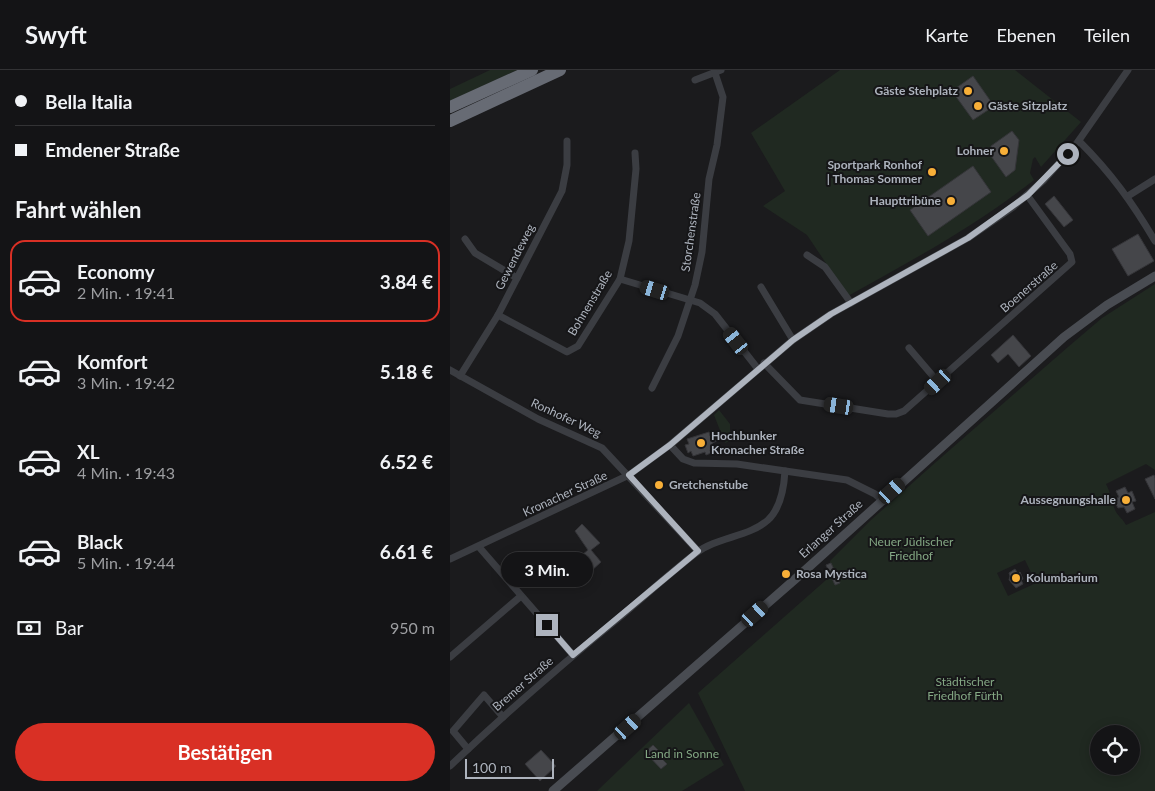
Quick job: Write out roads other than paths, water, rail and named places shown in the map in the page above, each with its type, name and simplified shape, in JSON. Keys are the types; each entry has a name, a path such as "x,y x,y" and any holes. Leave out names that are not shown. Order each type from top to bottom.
{"highway":[{"path":"450,107 532,70"},
{"path":"450,121 560,70"}],"main road":[{"name":"Erlanger Straße","path":"553,791 768,603 1064,337 1102,308 1155,276"}],"street":[{"name":"Kronacher Straße","path":"450,559 629,475 670,445 793,340 831,314 968,238 1028,195 1079,141 1128,70"},
{"path":"695,80 718,71"},
{"name":"Storchenstraße","path":"652,388 678,336 702,252 710,179 717,145 723,97 718,71"},
{"path":"1079,141 1105,167 1128,196 1155,241"},
{"name":"Gewendeweg","path":"460,376 498,314 562,191 567,166 567,142"},
{"name":"Bohnenstraße","path":"498,314 568,352 578,346 620,279 629,240 636,169 635,153"},
{"path":"1128,196 1155,179"},
{"name":"Boenerstraße","path":"764,363 800,400 888,414 904,411 1072,262 1070,254 1028,195"},
{"path":"465,239 475,254 517,278"},
{"path":"807,255 826,267 851,303"},
{"path":"620,279 700,303 715,314 758,368"},
{"path":"761,287 793,340"},
{"path":"909,348 938,382"},
{"name":"Ronhofer Weg","path":"450,370 538,419 602,448 698,551"},
{"path":"670,445 683,459 694,462 731,463 847,480 875,494 882,500"},
{"name":"Bremer Straße","path":"450,766 573,655 698,551 724,538 756,527 768,520 779,504 784,487 785,471"},
{"path":"479,546 573,655"},
{"path":"450,657 522,596"},
{"path":"468,749 453,731 484,695 503,717"}],"place":[{"name":"Gäste Stehplatz","path":"968,91"},
{"name":"Gäste Sitzplatz","path":"978,106"},
{"name":"Lohner","path":"1004,151"},
{"name":"Sportpark Ronhof | Thomas Sommer","path":"932,172"},
{"name":"Haupttribüne","path":"951,201"},
{"name":"Hochbunker Kronacher Straße","path":"701,443"},
{"name":"Gretchenstube","path":"659,485"},
{"name":"Aussegnungshalle","path":"1126,500"},
{"name":"Rosa Mystica","path":"786,574"},
{"name":"Kolumbarium","path":"1016,578"}],"park label":[{"name":"Neuer Jüdischer Friedhof","path":"911,549"},
{"name":"Städtischer Friedhof Fürth","path":"965,689"},
{"name":"Land in Sonne","path":"682,754"}]}
